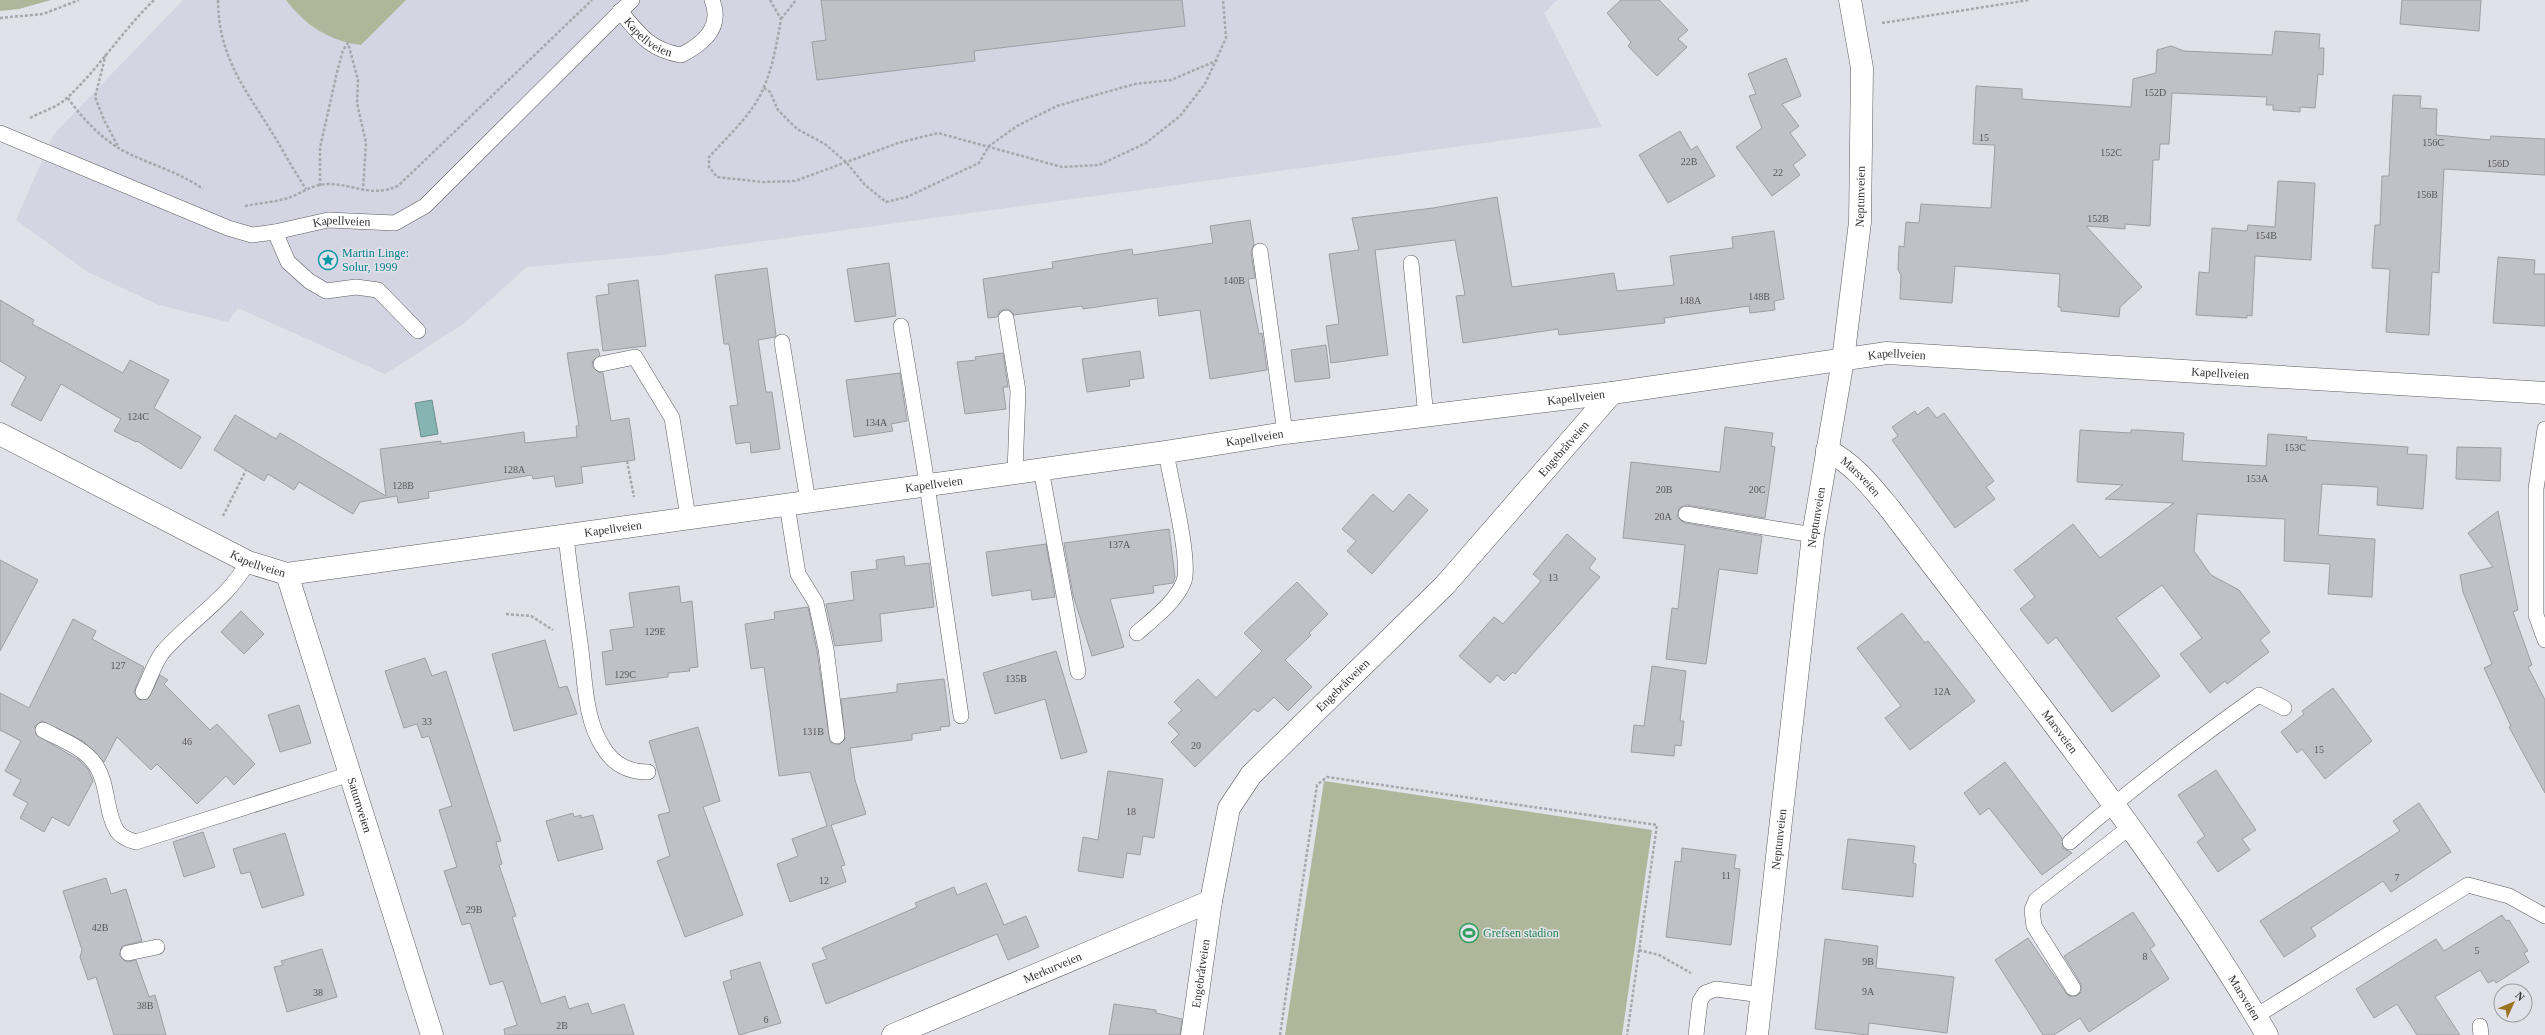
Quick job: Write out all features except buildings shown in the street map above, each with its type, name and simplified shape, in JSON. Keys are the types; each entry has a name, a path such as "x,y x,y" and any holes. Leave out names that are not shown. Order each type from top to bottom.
{"street":[{"name":"Neptunveien","path":"1757,1035 1813,536 1843,360 1860,222 1863,137 1862,68 1850,0"},
{"name":"Kapellveien","path":"0,434 248,562 287,574 566,536 688,517 787,505 926,484 1166,452 1285,433 1426,417 1612,393 1887,353 1928,354 2545,393"},
{"name":"Engebråtveien","path":"1192,1035 1211,901 1229,808 1252,775 1445,585 1612,393"},
{"name":"Marsveien","path":"1827,450 1845,459 1860,473 1890,509 2130,827 2256,1016 2267,1035"},
{"name":"Saturnveien","path":"287,574 432,1035"},
{"name":"Merkurveien","path":"893,1035 1211,901"}],"lane":[{"name":"Kapellveien","path":"5,135 228,228 252,235 275,232 328,220 394,223 406,219 425,206 632,0"},
{"name":"Kapellveien","path":"620,11 652,45 665,52 681,55 707,38 715,23 712,0"},
{"path":"275,232 288,262 309,282 326,291 356,287 378,290 418,330"},
{"path":"1260,252 1285,433"},
{"path":"1411,263 1426,417"},
{"path":"1006,318 1018,391 1015,472"},
{"path":"901,326 961,716"},
{"path":"782,342 808,502"},
{"path":"601,364 635,357 672,418 688,517"},
{"path":"2545,429 2536,489 2536,615 2545,640"},
{"path":"1137,633 1166,607 1184,581 1184,550 1166,452"},
{"path":"1041,469 1078,672"},
{"path":"787,505 798,574 816,603 826,649 837,736"},
{"path":"1686,514 1813,536"},
{"path":"566,536 586,685 596,735 612,759 625,769 636,772 648,772"},
{"path":"143,692 162,654 228,591 248,562"},
{"path":"2070,842 2113,805 2203,735 2260,695 2284,708"},
{"path":"43,730 82,751 94,762 102,775 118,831 126,839 136,842 350,774"},
{"path":"2073,988 2034,926 2032,910 2036,900 2130,827"},
{"path":"2256,1016 2468,885 2509,896 2545,916"},
{"path":"128,953 157,947"},
{"path":"1696,1035 1700,1001 1705,993 1716,989 1762,995"}],"path":[{"path":"0,18 43,14 80,0"},
{"path":"5,135 18,125 53,108 68,98 106,52 154,0"},
{"path":"218,0 218,17 226,52 231,64 250,101 306,189"},
{"path":"237,208 290,197 306,189 328,184 364,190 386,191 398,186 592,0"},
{"path":"770,0 781,19"},
{"path":"796,0 781,19 776,49 764,88 749,113 709,157 709,167 718,176 763,182 795,181 898,143 938,134 989,146 1062,167 1099,165 1146,143 1180,116 1205,84 1218,60 1226,38 1223,0"},
{"path":"1879,24 2029,0"},
{"path":"320,186 320,148 337,72 343,50 348,43 358,80 357,103 366,143 364,190"},
{"path":"106,52 95,97 104,120 120,149"},
{"path":"764,88 770,92 778,110 797,129 824,144 846,162 865,185 886,202 907,197 979,163 989,146 1017,126 1057,106 1135,84 1171,80 1218,60"},
{"path":"68,98 78,112 95,130 120,149 190,179 207,191"},
{"path":"627,461 634,498"},
{"path":"222,517 246,470"},
{"path":"506,614 531,616 551,628 555,634"},
{"path":"1280,1035 1317,785 1327,777 1657,826 1627,1035"},
{"path":"1639,950 1659,955 1680,966 1716,989"}],"shaded area":[{"path":"0,0 51,0 19,9 0,11"},
{"path":"183,0 1557,0 1544,13 1602,127 661,255 527,267 462,325 385,374 238,308 228,322 159,305 88,272 16,220 54,134"},
{"path":"286,0 406,0 361,45 338,40 328,36 301,17"},
{"path":"432,400 438,434 421,437 415,403"},
{"name":"Grefsen stadion","path":"1324,781 1652,830 1622,1035 1285,1035"}],"place":[{"name":"Martin Linge: Solur, 1999","path":"328,260"},
{"name":"Grefsen stadion","path":"1469,933"}]}
